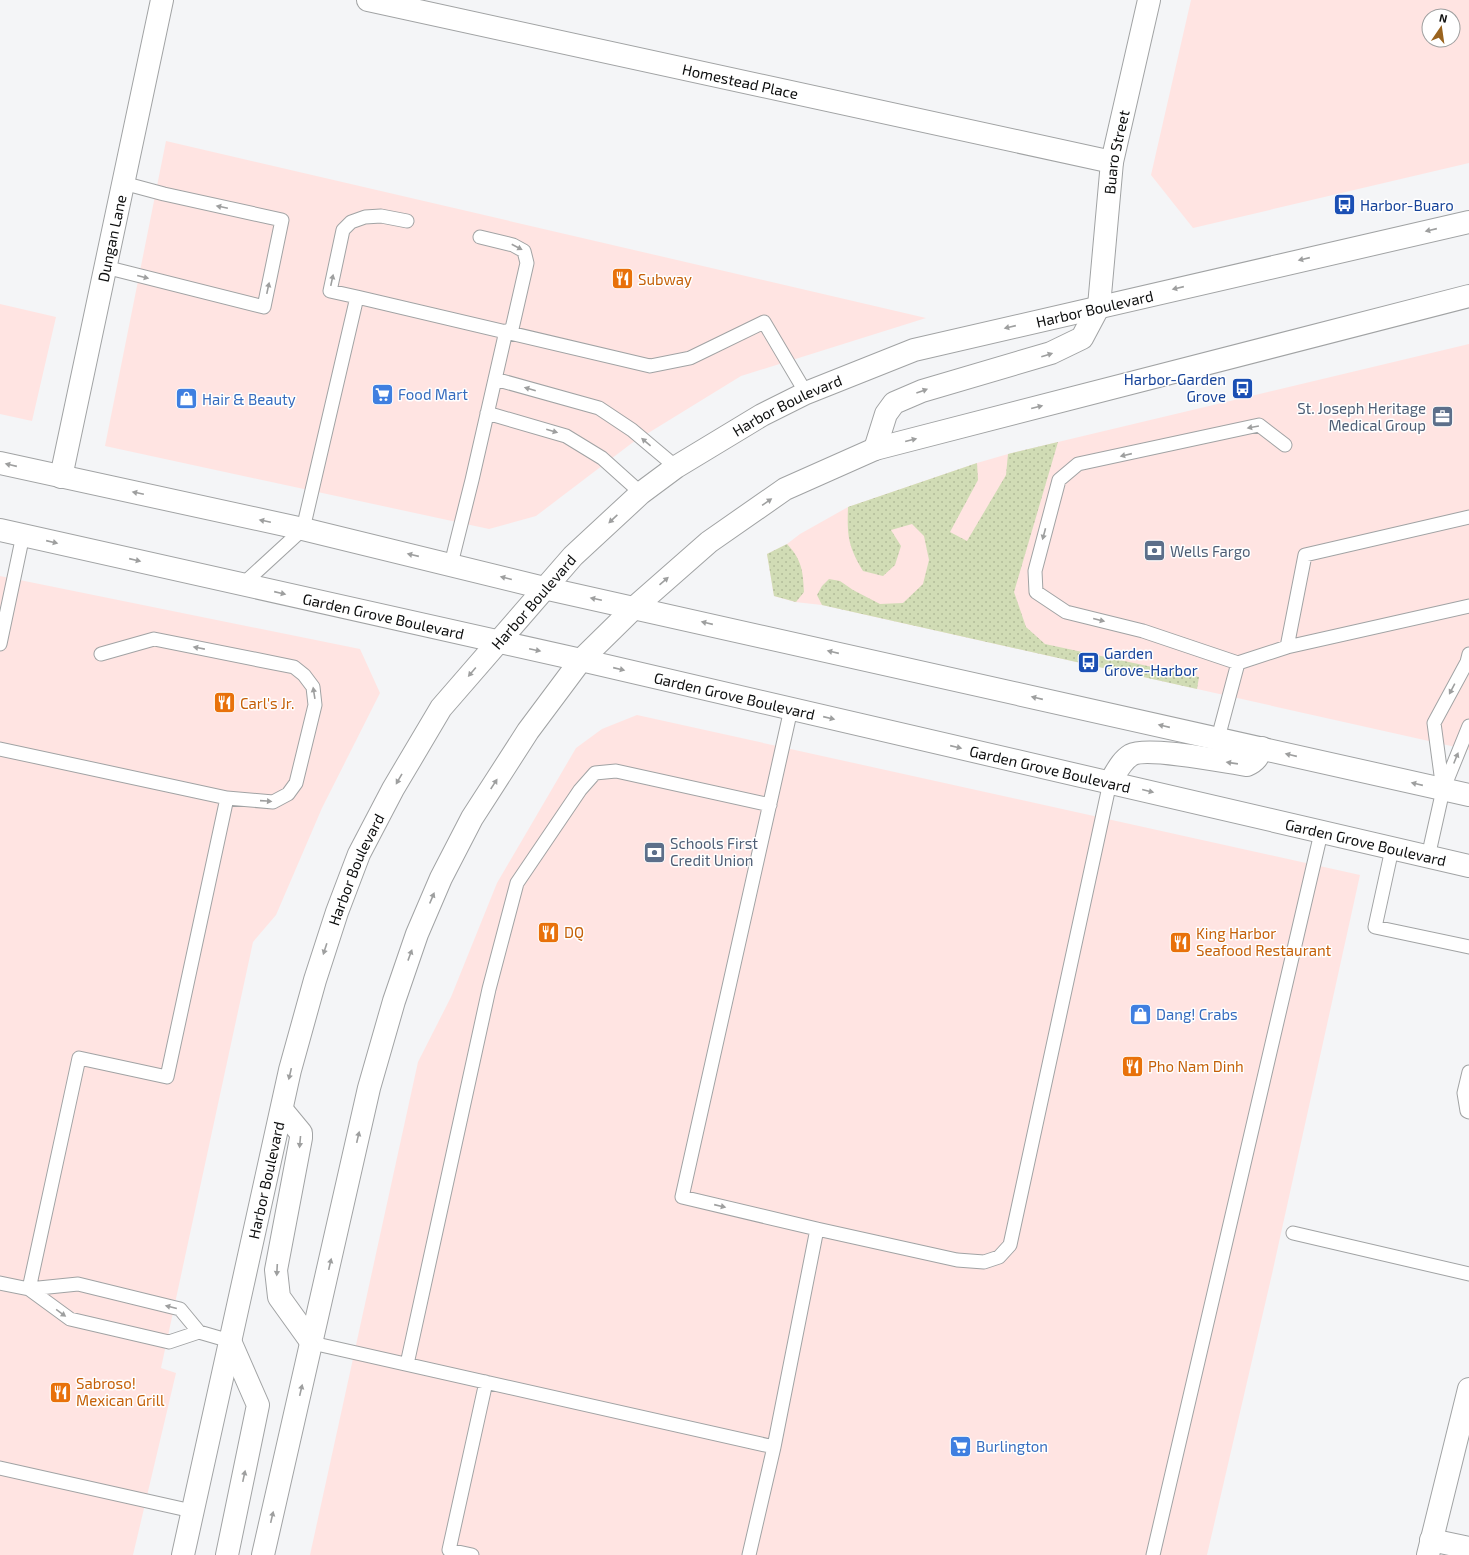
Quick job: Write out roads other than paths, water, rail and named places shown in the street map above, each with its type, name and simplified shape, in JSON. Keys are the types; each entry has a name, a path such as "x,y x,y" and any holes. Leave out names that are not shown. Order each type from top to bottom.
{"main road":[{"name":"Dungan Lane","path":"61,477 162,0"},
{"name":"Homestead Place","path":"368,0 1112,162"},
{"name":"Buaro Street","path":"1099,306 1112,162 1149,0"},
{"name":"Harbor Boulevard","path":"183,1555 290,1070 315,980 337,912 359,854 393,789 441,708 573,556 641,492 676,467 762,415 806,394 914,350 1099,306 1469,222"},
{"path":"263,1555 369,1088 394,1001 417,934 441,878 472,818 528,731 581,660 634,607 709,542 785,490 875,449 1469,296"},
{"path":"875,449 886,414 894,403 922,390 1051,354 1082,338 1099,306"},
{"path":"0,463 303,529 544,588 1469,795"},
{"name":"Garden Grove Boulevard","path":"0,530 581,660 1110,782 1321,833 1469,866"},
{"path":"1110,782 1125,759 1132,754 1140,752 1162,753 1247,765 1253,763 1258,757 1262,748"},
{"path":"282,1110 301,1133 301,1138 276,1270 279,1297 312,1343"},
{"path":"228,1555 258,1405 230,1341"},
{"path":"1469,1389 1430,1547 1469,1548"}],"lane":[{"path":"105,267 264,307 282,220 164,194 123,183"},
{"path":"406,221 381,216 365,217 351,222 343,230 330,291 650,366 690,358 764,322 806,394"},
{"path":"450,564 472,480 495,379 527,262 524,251 513,244 480,237"},
{"path":"242,585 303,529 357,297"},
{"path":"495,379 599,408 632,430 676,467"},
{"path":"487,413 566,436 602,458 641,492"},
{"path":"1286,445 1259,425 1078,464 1059,480 1034,571 1036,592 1066,612 1143,631 1238,663 1287,647 1469,606"},
{"path":"1287,647 1305,555 1469,517"},
{"path":"0,644 3,615 23,535"},
{"path":"0,749 228,798 273,802 288,794 296,783 315,705 313,687 304,675 294,667 154,639 101,654"},
{"path":"1443,790 1434,723 1467,662 1469,654"},
{"path":"1218,738 1238,663"},
{"path":"791,709 682,1197 817,1229 957,1260 984,1262 999,1256 1010,1245 1110,782"},
{"path":"1428,857 1443,790 1469,726"},
{"path":"407,1364 489,989 517,883 580,790 595,773 616,771 770,805"},
{"path":"29,1290 79,1058 167,1077 228,798"},
{"path":"1154,1555 1321,833"},
{"path":"1392,849 1375,926 1469,947"},
{"path":"1469,1072 1464,1093 1467,1111 1469,1112"},
{"path":"749,1555 774,1447 817,1229"},
{"path":"1293,1233 1469,1274"},
{"path":"0,1283 29,1290 78,1284 180,1309 198,1332"},
{"path":"29,1290 70,1319 169,1342 198,1332 230,1341"},
{"path":"312,1343 774,1447"},
{"path":"472,1555 449,1550 486,1382"},
{"path":"0,1468 192,1511"}],"place":[{"name":"Harbor-Buaro","path":"1344,205"},
{"name":"Subway","path":"623,279"},
{"name":"Harbor-Garden Grove","path":"1242,388"},
{"name":"Food Mart","path":"383,394"},
{"name":"Hair & Beauty","path":"187,399"},
{"name":"St. Joseph Heritage Medical Group","path":"1442,417"},
{"name":"Wells Fargo","path":"1154,551"},
{"name":"Garden Grove-Harbor","path":"1088,662"},
{"name":"Carl's Jr.","path":"224,703"},
{"name":"Schools First Credit Union","path":"654,852"},
{"name":"DQ","path":"549,932"},
{"name":"King Harbor Seafood Restaurant","path":"1180,942"},
{"name":"Dang! Crabs","path":"1140,1014"},
{"name":"Pho Nam Dinh","path":"1132,1066"},
{"name":"Sabroso! Mexican Grill","path":"61,1392"},
{"name":"Burlington","path":"960,1446"}]}
